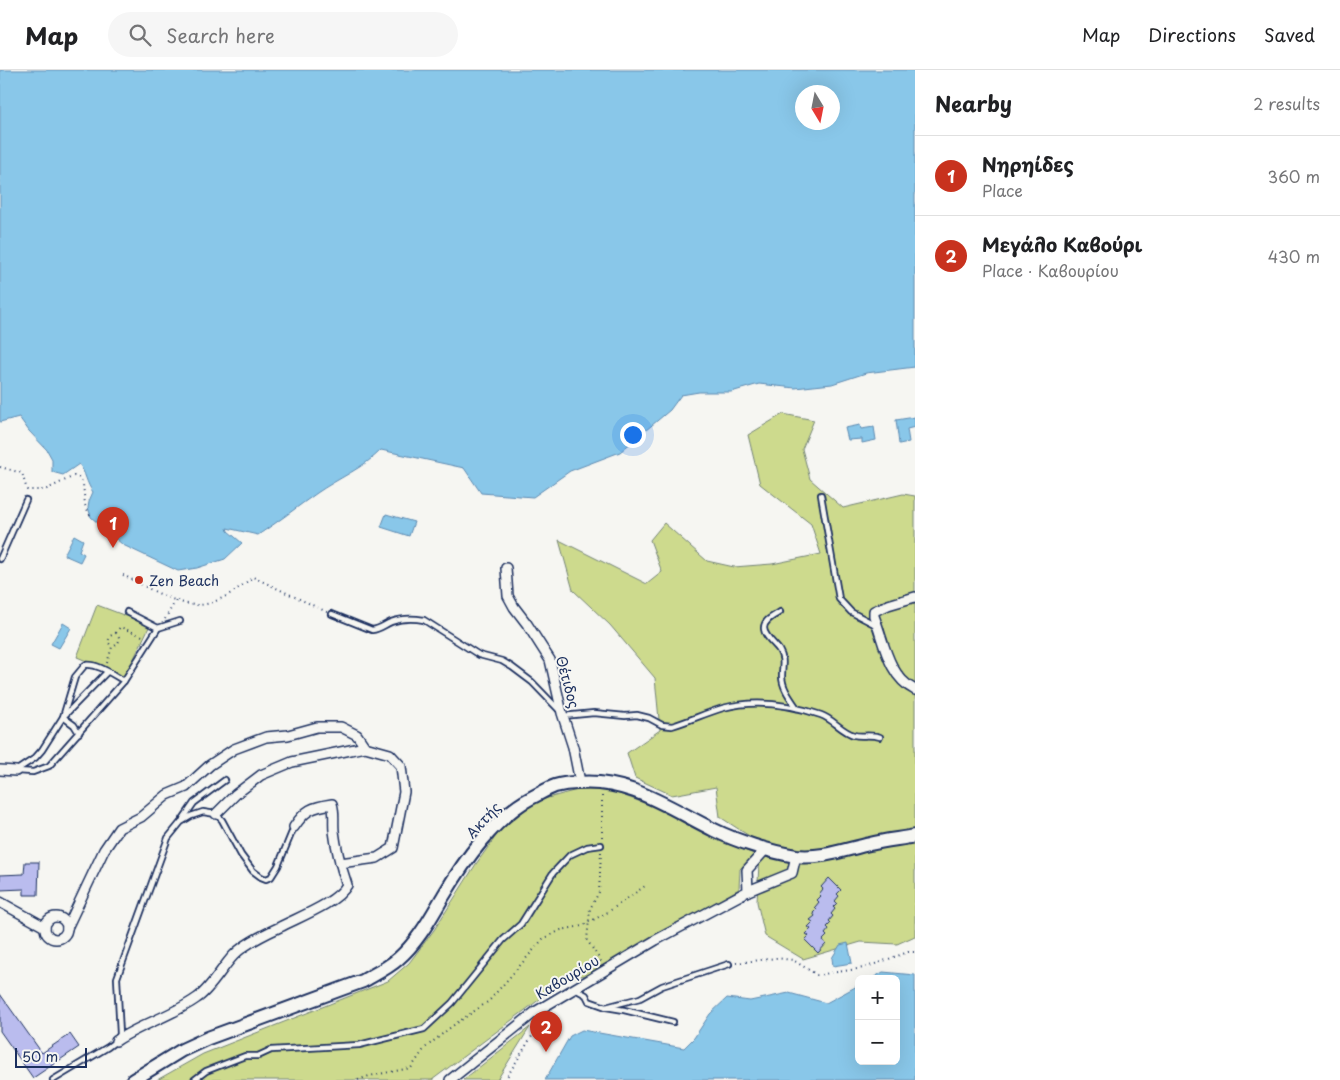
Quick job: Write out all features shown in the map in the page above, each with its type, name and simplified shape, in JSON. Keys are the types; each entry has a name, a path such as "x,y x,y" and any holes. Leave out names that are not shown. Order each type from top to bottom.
{"street":[{"name":"Θέτιδος","path":"506,568 508,596 550,660 573,747 580,782"},
{"path":"915,597 888,605 874,612 889,660 902,680 915,690"},
{"path":"0,902 44,927 47,935 54,939 63,936 104,850 120,828 140,817 168,795 186,787 210,765 234,749 266,736 288,735 317,727 341,727 357,735 365,747"},
{"path":"216,814 236,794 262,774 292,762 365,747 390,754 401,766 404,792 393,848 377,858 340,863"},
{"path":"0,770 16,771"},
{"name":"Ακτής","path":"133,1080 182,1050 208,1038 363,981 384,970 413,943 448,889 495,826 511,810 556,786 580,782 602,782 644,793 715,831 796,856 830,854 872,843 915,836"},
{"path":"116,1041 173,1013 200,997 236,953 270,931 321,906 343,892 347,885 340,863 334,829 335,814 332,804 315,807 302,815 294,827"},
{"path":"748,891 747,870 766,848"},
{"name":"Καβουρίου","path":"450,1080 535,1012 574,988 656,940 748,891 792,873 796,856"},
{"path":"44,927 48,919 56,916 64,920 67,928"}],"lane":[{"path":"821,495 839,599 851,612 878,627"},
{"path":"0,559 26,500"},
{"path":"127,612 158,628"},
{"path":"780,612 767,621 764,626 765,632 780,651 783,661 783,682 797,708"},
{"path":"332,614 372,630 401,620 414,618 424,620 479,655 502,661 512,667 532,682 563,715 594,713 637,716 672,726 722,709 749,703 766,703 797,708 831,719 855,736 871,734 880,737"},
{"path":"16,771 32,772 49,766 124,682 158,628 180,621"},
{"path":"62,717 75,677 85,665 89,664 124,682"},
{"path":"16,771 35,758 62,717 107,672"},
{"path":"62,717 74,725 79,733"},
{"path":"53,1080 116,1041 120,1034 117,978 168,838 194,803 225,780"},
{"path":"181,822 203,812 216,814 222,820 241,855 253,871 266,878 271,877 278,866 294,827"},
{"path":"194,1080 206,1071 245,1056 258,1056 271,1050 359,1045 424,1029 452,1003 503,940 521,924 553,873 570,856 587,847 601,845"},
{"path":"606,1007 640,998 662,986 729,964"},
{"path":"574,988 586,995 588,1001 672,1022"}],"path":[{"path":"0,467 22,474 27,490 45,490 74,476 80,478 83,484 85,505 91,517"},
{"path":"123,575 176,600 195,605 212,602 226,596 253,577 332,614"},
{"path":"112,647 108,639 116,633 120,626 144,637"},
{"path":"107,666 112,647 120,641 116,633"},
{"path":"602,782 599,892 590,909 587,940 606,969"},
{"path":"358,1080 411,1068 425,1048 451,1027 489,1002 542,939 561,930 582,926 608,912 645,886"},
{"path":"729,964 776,958 792,960 817,975 864,968 908,952 915,952"},
{"path":"505,1080 537,1028 538,1021 535,1012"}],"green space":[{"path":"783,414 814,420 802,449 810,479 843,508 903,494 915,496 915,936 897,944 861,942 803,959 765,936 757,902 760,843 720,817 716,787 672,795 635,778 627,753 660,730 655,678 610,625 573,590 559,540 647,584 662,572 650,540 664,523 707,561 734,567 772,564 821,554 811,524 760,484 748,435"},
{"path":"97,605 150,625 125,677 77,657"},
{"path":"577,790 608,790 661,809 712,837 754,854 740,869 739,889 586,975 568,978 432,1080 157,1080 203,1054 388,981 409,963 434,930 501,829 537,801"},
{"path":"530,1027 497,1080 463,1080"}],"water":[{"path":"0,70 915,70 915,367 866,373 832,384 795,388 759,384 731,392 699,392 681,395 670,410 620,452 570,471 533,497 481,493 464,468 381,450 367,462 317,493 258,535 227,528 242,543 225,559 197,568 178,571 123,545 91,517 88,507 93,492 79,464 63,475 52,472 52,459 47,450 19,417 0,422"},
{"path":"915,417 915,427 907,429 909,442 899,444 896,420"},
{"path":"860,425 861,429 874,427 876,440 862,443 862,439 848,440 845,428"},
{"path":"386,514 414,522 409,536 381,527"},
{"path":"74,535 83,540 79,551 84,554 80,562 64,555"},
{"path":"63,623 71,628 59,648 51,644"},
{"path":"848,943 852,963 833,966 832,958 840,945"},
{"path":"883,972 915,975 915,1080 545,1080 570,1036 582,1030 684,1048 694,1038 710,1014 727,998 750,1001 789,993 826,1003 855,987 855,1065 900,1065 900,975 878,975"}],"building":[{"path":"25,862 39,862 38,895 24,895 24,889 0,890 0,875 24,874"},
{"path":"829,878 841,890 837,894 839,896 835,901 837,903 833,907 835,909 831,914 833,916 829,921 831,923 827,927 829,929 825,934 827,936 823,940 826,944 818,953 805,940 809,936 806,934 811,929 808,927 813,922 810,920 815,916 813,913 817,909 815,907 819,902 817,900 821,896 819,894 823,889 821,887"},
{"path":"0,994 42,1053 70,1034 79,1047 33,1078 0,1031"}],"place":[{"name":"Νηρηίδες","path":"113,548"},
{"name":"Zen Beach","path":"139,580"},
{"name":"Μεγάλο Καβούρι","path":"546,1052"}]}
